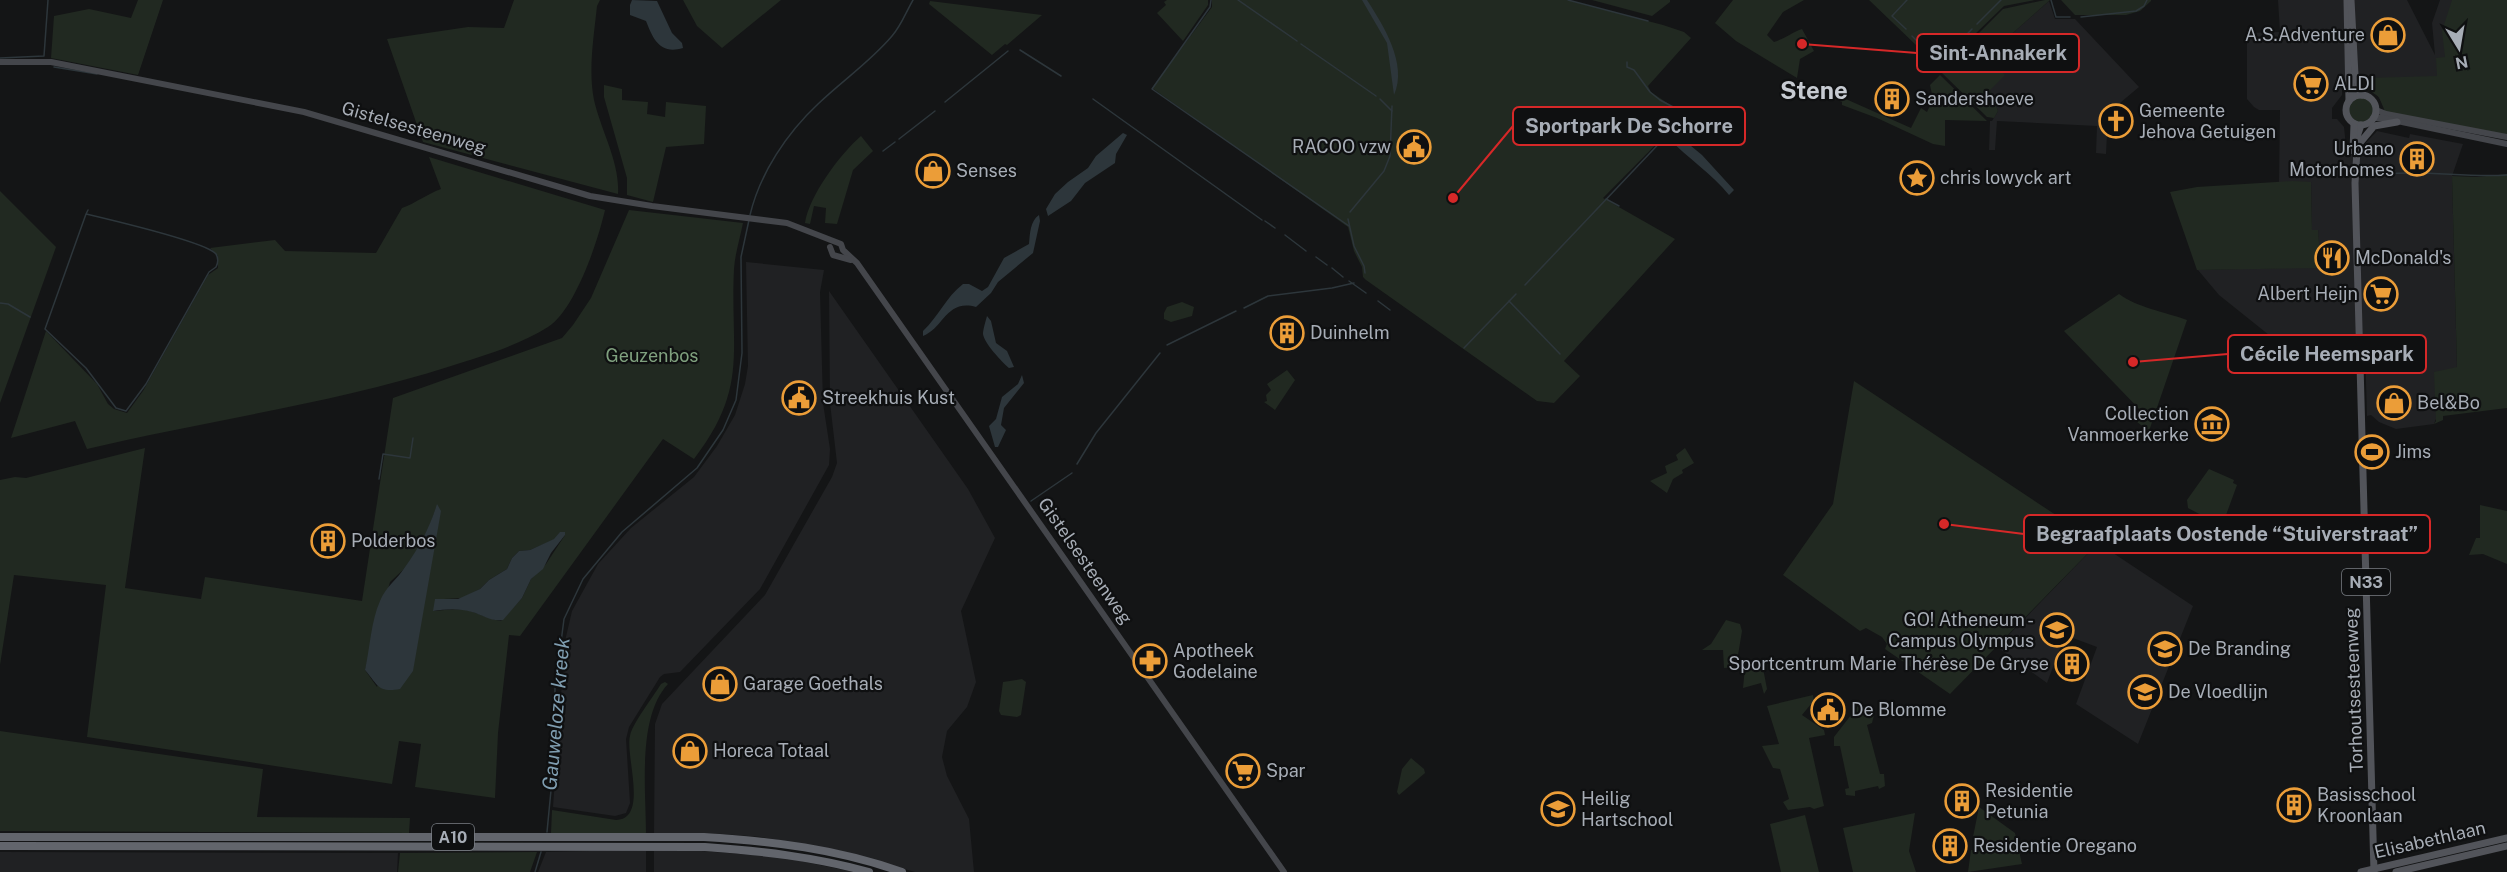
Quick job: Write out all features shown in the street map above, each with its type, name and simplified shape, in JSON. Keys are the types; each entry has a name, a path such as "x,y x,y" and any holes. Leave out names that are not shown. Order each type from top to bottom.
{"highway":[{"name":"A10","path":"0,837 704,837 765,841 804,847 840,854 902,872"},
{"name":"A10","path":"0,846 705,847 803,856 869,872"}],"main road":[{"name":"N33","path":"2347,0 2351,99 2346,115 2358,124"},
{"path":"2351,0 2355,75 2362,95 2372,100 2376,110 2373,118"},
{"name":"Gistelsesteenweg","path":"0,62 51,62 262,102 304,112 602,199 787,223 817,234 833,245"},
{"path":"2351,99 2362,95"},
{"path":"2376,110 2507,137"},
{"path":"2358,124 2373,118 2507,144"},
{"path":"2357,149 2362,138 2374,126 2397,122"},
{"name":"Torhoutsesteenweg","path":"2355,173 2358,124"},
{"name":"Torhoutsesteenweg","path":"2358,124 2352,144 2364,432 2362,436 2374,870"},
{"path":"841,244 841,252 833,255 833,245 841,244"},
{"name":"Gistelsesteenweg","path":"841,252 861,268 1284,872"},
{"name":"Elisabethlaan","path":"2361,872 2436,859 2493,845 2507,838"},
{"name":"Elisabethlaan","path":"2493,845 2507,846"},
{"name":"Elisabethlaan","path":"2396,872 2436,859"}],"shaded area":[{"path":"632,0 657,1 672,33 682,43 683,48 668,49 658,44 646,21 630,15"},
{"path":"1362,0 1367,0 1392,45 1398,71 1398,83 1394,95 1387,43"},
{"path":"2278,0 2407,0 2435,55 2432,23 2440,0 2507,0 2507,126 2385,108 2376,93 2366,88 2365,78 2342,79 2342,95 2332,108 2332,119 2337,119 2344,127 2346,146 2363,146 2377,131 2409,138 2410,134 2463,144 2452,176 2457,367 2434,424 2396,429 2379,422 2371,415 2367,416 2365,347 2284,347 2219,295 2198,270 2320,267 2318,230 2312,230 2311,182 2279,182 2280,110 2259,110 2247,99 2247,33 2280,32"},
{"path":"2049,1 2055,19 2075,19 2139,87 2108,113 2106,154 2096,153 2097,126 1997,121 1995,150 1989,150 1990,121 1998,111 1990,90 1987,56"},
{"path":"1674,132 1702,155 1734,190 1729,195 1668,138"},
{"path":"1123,133 1127,135 1116,154 1115,163 1085,183 1071,201 1048,216 1046,209 1055,194 1088,168 1096,156"},
{"path":"1039,215 1040,221 1033,253 998,282 991,293 976,307 958,307 923,336 923,331 963,284 969,284 982,291 988,287 1004,258 1029,244 1032,224"},
{"path":"746,262 824,270 820,292 823,403 830,449 829,465 760,589 680,672 664,674 660,677 629,727 626,739 630,803 626,813 615,816 553,807 565,641 572,611 598,564 631,528 694,477 717,446 735,415 748,366"},
{"path":"829,291 968,489 995,538 961,611 976,682 967,707 947,731 942,757 947,776 969,819 974,872 915,872 837,850 761,837 709,833 654,834 655,724 662,704 765,595 832,477 837,463 830,403"},
{"path":"987,316 991,321 996,343 1007,351 1014,367 1009,368 984,338 983,332"},
{"path":"1022,375 1024,383 1004,408 1001,425 1006,430 998,447 995,447 989,426 996,419 1002,397 1018,384"},
{"path":"437,504 441,511 413,671 400,689 383,689 365,670 377,609 385,591 402,572 419,545"},
{"path":"560,532 565,532 565,535 551,553 543,569 531,579 522,598 503,620 491,619 462,610 433,611 435,599 458,599 480,589 489,580 507,569 512,558 519,551 530,550 554,539"},
{"path":"2098,543 2193,606 2138,744 2076,704 2097,647 2065,635 2047,683 1997,647"},
{"path":"646,851 646,872 538,872 546,852"},
{"path":"654,851 702,851 781,857 854,872 654,872"},
{"path":"0,852 398,853 397,872 0,872"}],"green space":[{"path":"138,0 163,0 138,75 51,58 54,16 89,9 131,18"},
{"path":"514,0 600,0 597,6 593,41 592,88 597,112 616,170 618,194 423,142 387,39 468,27 504,28"},
{"path":"683,0 781,0 722,48 697,26"},
{"path":"1167,0 1208,0 1208,5 1183,41 1157,13 1166,5 1164,2"},
{"path":"1212,0 1567,0 1663,25 1684,32 1691,38 1648,86 1651,92 1685,115 1603,198 1675,239 1564,361 1580,376 1554,403 1537,401 1366,280 1354,251 1348,227 1152,88 1212,7"},
{"path":"1592,0 1670,0 1670,2 1652,16"},
{"path":"1733,0 1804,0 1783,12 1767,35 1774,42 1802,29 1814,51 1800,59 1797,78 1736,41 1715,23"},
{"path":"1869,0 2035,0 2004,6 1940,68"},
{"path":"2050,0 1987,56 2005,75 1990,90 1998,111 1994,118 1987,117 1942,73 1942,70 2003,9"},
{"path":"2061,0 2151,1 2140,11 2126,15 2075,15"},
{"path":"2452,0 2507,0 2507,137 2386,114 2379,97 2366,88 2366,78 2437,76 2436,58 2445,57 2442,31"},
{"path":"930,1 1042,15 992,55 929,4"},
{"path":"1940,75 1987,121 1945,120 1945,146 1933,144 1877,118 1842,105 1842,102 1832,98 1830,92 1911,128 1921,108 1927,112 1933,99 1930,85"},
{"path":"604,85 622,89 622,100 648,102 647,114 665,117 666,102 706,106 704,144 666,147 653,202 627,195 627,178 604,97"},
{"path":"2361,97 2370,101 2374,110 2370,119 2361,123 2352,119 2348,110 2352,101"},
{"path":"861,136 873,151 853,170 837,224 825,223 826,208 814,206 810,224 805,223 819,188 844,153"},
{"path":"429,157 605,210 591,256 576,291 558,318 548,327 501,350 361,391 87,449 75,421 11,438 46,331 97,384 108,404 114,409 127,413 143,391 208,275 218,268 218,256 210,248 275,240 285,251 376,253 402,208 441,189"},
{"path":"2507,174 2507,408 2443,416 2443,420 2434,424 2436,421 2434,372 2457,367 2452,176 2477,177"},
{"path":"2292,181 2311,182 2312,230 2318,230 2321,268 2197,270 2170,192 2197,187"},
{"path":"0,191 56,247 0,403"},
{"name":"Geuzenbos","path":"629,210 743,223 734,269 733,368 730,389 723,410 711,434 694,459 663,439 520,636 509,635 498,733 495,798 415,787 421,744 399,741 392,784 87,737 106,585 14,575 0,665 0,480 15,477 26,478 145,448 125,588 201,599 205,577 362,601 393,398 562,338 591,298","holes":["437,505 377,687 365,670 390,582 414,555 430,525","565,535 546,564 531,579 522,598 501,621 468,610 434,611 435,605 444,599 463,598 480,589 489,580 507,569 512,558 519,551 530,550"]},
{"path":"2119,294 2142,306 2187,320 2149,431 2137,422 2144,414 2064,331"},
{"path":"1182,302 1194,307 1192,316 1171,322 1164,319 1167,307"},
{"path":"1287,370 1295,380 1275,410 1264,402 1267,401 1266,395 1271,390 1267,384"},
{"path":"1854,381 2098,543 1950,694 1885,649 1887,644 1882,637 1866,628 1860,631 1783,575 1833,504"},
{"path":"1685,448 1694,463 1673,479 1667,493 1650,481 1667,473 1665,466 1678,460 1676,455"},
{"path":"2209,469 2234,480 2233,483 2237,485 2222,526 2188,508 2187,500"},
{"path":"2480,505 2507,511 2507,564 2483,554 2469,555 2476,538 2480,538"},
{"path":"1726,620 1740,624 1742,631 1736,667 1724,668 1723,650 1702,650 1711,644"},
{"path":"1758,663 1762,663 1767,689 1764,694 1761,683 1743,688 1745,668 1747,671 1759,668"},
{"path":"1022,679 1026,682 1021,715 1017,717 1001,715 999,711 1003,682"},
{"path":"665,682 668,684 658,698 647,734 646,834 551,833 552,810 616,820 626,817 634,798 630,736 643,710 661,684"},
{"path":"1813,695 1814,703 1802,715 1824,730 1825,735 1809,738 1824,806 1814,809 1810,807 1788,810 1783,802 1789,799 1780,769 1773,768 1762,746 1779,744 1767,706"},
{"path":"1861,705 1874,715 1872,723 1867,725 1880,774 1884,774 1885,786 1879,789 1878,786 1855,791 1855,796 1846,795 1845,789 1849,788 1840,746 1834,746 1834,737"},
{"path":"0,731 263,769 257,817 410,818 409,833 0,831"},
{"path":"1411,758 1424,769 1425,773 1399,795 1397,792 1402,769"},
{"path":"1979,807 2015,833 2022,864 1968,872 1971,850 1988,852 1987,839 1973,837"},
{"path":"1915,813 1909,851 1916,872 1853,872 1843,828"},
{"path":"1805,815 1819,872 1781,872 1770,824"},
{"path":"537,852 530,872 398,872 400,853"}],"waterway":[{"path":"0,58 44,56 48,0"},
{"name":"Gauweloze kreek","path":"750,215 760,184 785,141 818,104 884,45 898,28 913,0"},
{"path":"1211,0 1210,7 1152,89 1349,226"},
{"path":"1238,0 1297,41"},
{"path":"1568,0 1648,21"},
{"path":"1906,29 1892,16 1907,0"},
{"path":"1977,24 2001,0"},
{"path":"2051,0 2056,17 2070,17"},
{"path":"2081,17 2136,11 2144,6 2147,0"},
{"path":"1912,36 1939,63 1972,29"},
{"path":"1301,44 1376,96"},
{"path":"1020,50 1061,76"},
{"path":"945,102 1008,51"},
{"path":"1627,62 1627,67 1634,70 1650,92 1660,100 1692,117 1723,114"},
{"path":"54,67 97,74"},
{"path":"1093,99 1262,220"},
{"path":"1380,99 1392,111"},
{"path":"1350,212 1384,171 1390,156 1392,106"},
{"path":"899,139 935,111"},
{"path":"1525,285 1687,114"},
{"path":"883,151 895,142"},
{"path":"2387,174 2507,175"},
{"path":"1606,199 1619,206"},
{"path":"86,214 194,243 208,249 218,258 216,267 209,272 146,384 126,411 116,408 86,368 45,329 86,214 88,210"},
{"path":"1348,219 1354,246 1365,273"},
{"name":"Gauweloze kreek","path":"547,832 554,759 555,688 564,619 583,579 622,532 697,468 723,430 736,400 742,353 741,257 749,220"},
{"path":"1265,221 1275,228"},
{"path":"1285,235 1306,251"},
{"path":"1316,257 1327,265"},
{"path":"1332,268 1343,277"},
{"path":"1349,281 1366,293"},
{"path":"1244,308 1268,296 1354,283"},
{"path":"1464,348 1516,294"},
{"path":"1378,301 1390,310"},
{"path":"1509,301 1560,354"},
{"path":"0,303 8,304 30,317"},
{"path":"1167,345 1236,311"},
{"path":"1077,464 1096,433 1160,353"},
{"path":"379,479 383,454 410,458 413,438"},
{"path":"1031,501 1072,473"},
{"name":"Gauweloze kreek","path":"535,872 541,852"}],"place":[{"name":"A.S.Adventure","path":"2388,35"},
{"name":"Sint-Annakerk","path":"1802,44"},
{"name":"ALDI","path":"2311,84"},
{"name":"Sandershoeve","path":"1892,99"},
{"name":"Gemeente Jehova Getuigen","path":"2116,121"},
{"name":"RACOO vzw","path":"1414,147"},
{"name":"Urbano Motorhomes","path":"2417,159"},
{"name":"Senses","path":"933,171"},
{"name":"chris lowyck art","path":"1917,178"},
{"name":"Sportpark De Schorre","path":"1453,198"},
{"name":"McDonald's","path":"2332,258"},
{"name":"Albert Heijn","path":"2381,294"},
{"name":"Duinhelm","path":"1287,333"},
{"name":"Cécile Heemspark","path":"2133,362"},
{"name":"Streekhuis Kust","path":"799,398"},
{"name":"Bel&Bo","path":"2394,403"},
{"name":"Collection Vanmoerkerke","path":"2212,424"},
{"name":"Jims","path":"2372,452"},
{"name":"Begraafplaats Oostende “Stuiverstraat”","path":"1944,524"},
{"name":"Polderbos","path":"328,541"},
{"name":"GO! Atheneum - Campus Olympus","path":"2057,630"},
{"name":"De Branding","path":"2165,649"},
{"name":"Apotheek Godelaine","path":"1150,661"},
{"name":"Sportcentrum Marie Thérèse De Gryse","path":"2072,664"},
{"name":"Garage Goethals","path":"720,684"},
{"name":"De Vloedlijn","path":"2145,692"},
{"name":"De Blomme","path":"1828,710"},
{"name":"Horeca Totaal","path":"690,751"},
{"name":"Spar","path":"1243,771"},
{"name":"Residentie Petunia","path":"1962,801"},
{"name":"Basisschool Kroonlaan","path":"2294,805"},
{"name":"Heilig Hartschool","path":"1558,809"},
{"name":"Residentie Oregano","path":"1950,846"}],"district":[{"name":"Stene","path":"1814,91"}]}
